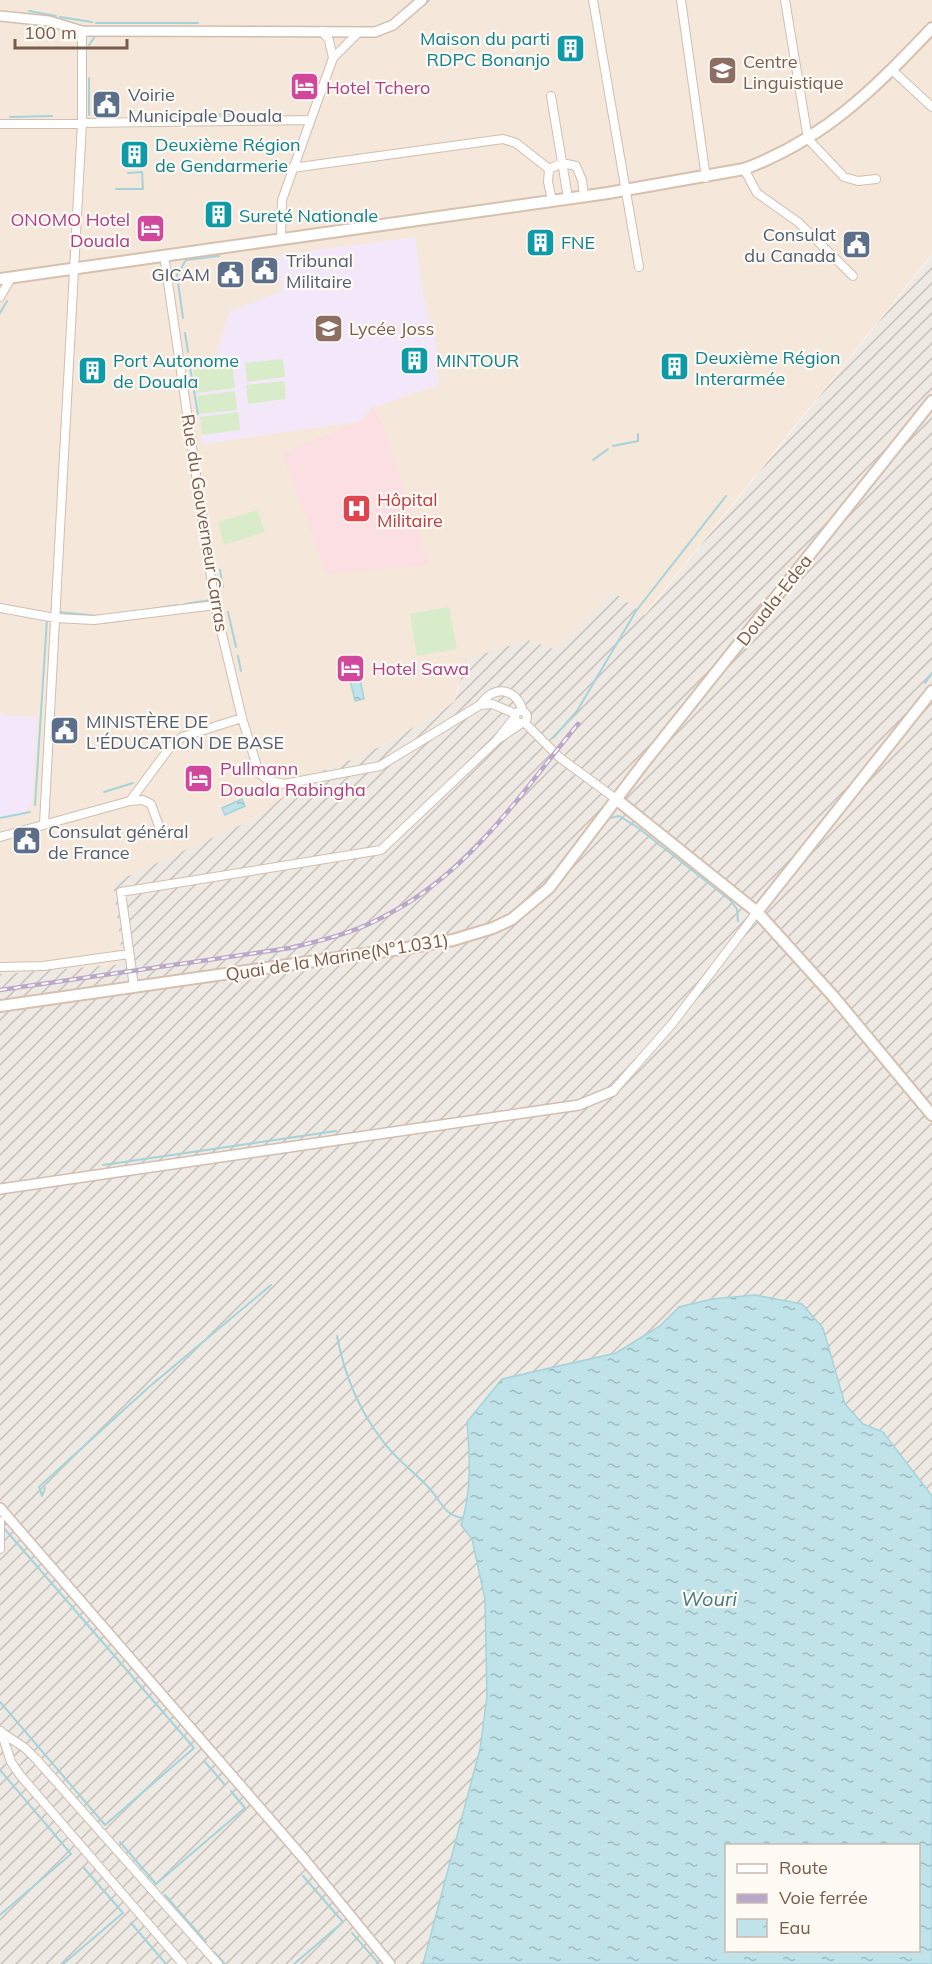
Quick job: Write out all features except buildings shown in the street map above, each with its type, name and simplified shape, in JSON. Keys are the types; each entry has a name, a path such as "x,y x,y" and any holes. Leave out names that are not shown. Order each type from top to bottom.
{"main road":[{"path":"5,279 627,190 706,178 744,169 808,139 855,106 932,28"},
{"name":"Douala-Edea","path":"616,799 932,401"},
{"path":"757,912 932,691"},
{"path":"616,799 757,912 833,996 932,1115"},
{"name":"Quai de la Marine(N°1.031)","path":"0,1006 407,948 453,940 494,928 512,919 549,888 616,799"}],"street":[{"path":"0,16 49,21 82,31 359,32 385,29 422,0"},
{"path":"593,0 639,267"},
{"path":"681,0 706,178"},
{"path":"784,0 808,139 844,177 858,181 876,179"},
{"path":"44,824 82,123 82,31"},
{"path":"322,31 329,40 333,58"},
{"path":"281,238 282,200 333,58 359,32"},
{"path":"892,70 932,107"},
{"path":"551,96 568,198"},
{"path":"0,124 310,120"},
{"path":"292,168 503,139 516,143 549,170"},
{"path":"549,170 562,163 572,164 580,172 584,196"},
{"path":"744,169 758,193 798,222 853,276"},
{"path":"549,170 548,182 552,200"},
{"name":"Rue du Gouverneur Carras","path":"165,255 216,605 242,718 259,773 268,780 284,784 380,765 480,705 490,693 503,691 515,698 518,714"},
{"path":"0,297 5,279"},
{"path":"0,608 55,618 105,619 216,605"},
{"path":"480,705 492,704 527,717 496,741"},
{"path":"134,987 121,892 381,850 496,741 518,714"},
{"path":"130,801 171,746 182,737 242,718"},
{"path":"523,722 560,758 616,799"},
{"path":"0,837 130,801 142,800 151,804 160,829"},
{"path":"0,1189 579,1105 613,1091 672,1024 757,912"},
{"path":"0,967 43,966 129,954"},
{"path":"0,1508 299,1853 390,1964"},
{"path":"0,1521 0,1549"},
{"path":"1,1731 11,1762 20,1775 183,1964"},
{"path":"1,1731 36,1759 218,1964"}],"shaded area":[{"path":"0,0 932,0 932,254 644,615 612,592 569,637 553,649 528,640 458,686 455,701 439,713 366,754 312,775 254,819 124,964 0,974"},
{"name":"Lycée Joss","path":"415,237 422,290 436,344 439,385 371,408 361,421 203,444 192,367 214,363 230,309 231,311 282,291 278,255"},
{"path":"932,255 932,1496 883,1432 863,1424 845,1404 823,1328 712,1299 679,1307 660,1326 616,1353 502,1379 467,1422 471,1465 466,1508 461,1525 472,1539 485,1599 487,1696 480,1749 423,1964 0,1964 0,974 123,964 113,883 254,819 312,775 366,754 439,713 455,701 466,659 528,640 553,649 569,637 612,591 645,615"},
{"name":"Hôpital Militaire","path":"373,407 382,423 429,565 327,574 282,453 366,419"},
{"path":"0,712 3,715 36,717 37,729 32,804 24,813 0,817"}],"green space":[{"path":"283,359 285,377 247,382 245,363"},
{"path":"232,363 235,388 196,393 193,368"},
{"path":"284,381 286,399 248,404 246,385"},
{"path":"235,391 237,410 199,414 197,396"},
{"path":"238,412 240,430 202,435 200,417"},
{"path":"257,510 265,532 224,545 218,522"},
{"path":"449,607 457,649 417,656 410,614"}],"water":[{"path":"360,678 364,699 355,701 350,680"},
{"path":"242,799 245,806 225,815 222,808"},
{"name":"Wouri","path":"755,1295 802,1304 823,1328 845,1404 863,1424 883,1432 932,1496 932,1964 423,1964 480,1749 487,1696 485,1599 472,1539 461,1525 469,1487 467,1422 502,1379 616,1353 660,1326 679,1307 712,1299"}],"waterway":[{"path":"424,5 429,0"},
{"path":"29,11 56,16"},
{"path":"401,23 414,13"},
{"path":"60,17 92,22"},
{"path":"96,23 198,23"},
{"path":"375,37 383,34"},
{"path":"89,45 96,35"},
{"path":"89,78 89,115"},
{"path":"213,115 225,114"},
{"path":"226,114 232,114"},
{"path":"246,114 258,114"},
{"path":"10,117 52,116"},
{"path":"116,189 143,189 142,172 128,173"},
{"path":"183,318 177,275 186,260 219,256"},
{"path":"0,313 7,301"},
{"path":"185,333 188,352"},
{"path":"190,367 198,414"},
{"path":"613,446 638,441 638,434"},
{"path":"593,460 608,449"},
{"path":"553,738 577,711 636,611 726,496"},
{"path":"220,570 223,587"},
{"path":"185,604 211,600"},
{"path":"139,611 178,605"},
{"path":"59,612 98,616"},
{"path":"228,612 236,647"},
{"path":"104,623 137,618"},
{"path":"35,805 47,619"},
{"path":"238,656 241,671"},
{"path":"227,671 234,702"},
{"path":"925,683 932,673"},
{"path":"104,792 133,783"},
{"path":"0,818 30,812"},
{"path":"604,824 610,818 619,816 637,827 730,900 737,909 738,921"},
{"path":"103,1165 336,1131"},
{"path":"45,1488 42,1496 39,1487 149,1387 271,1285"},
{"path":"337,1336 354,1391 366,1416 387,1447 430,1489 447,1511 463,1518"},
{"path":"0,1702 105,1825 194,1748 3,1527"},
{"path":"205,1762 225,1785"},
{"path":"0,1770 71,1854 0,1915"},
{"path":"120,1842 156,1884 245,1808 231,1791"},
{"path":"63,1964 123,1913 84,1868"},
{"path":"294,1964 343,1922 303,1876"},
{"path":"165,1895 206,1942"},
{"path":"131,1923 166,1964"},
{"path":"352,1933 379,1964"},
{"path":"214,1952 225,1964"}],"railway":[{"path":"0,990 290,948 334,937 367,925 409,902 438,882 464,859 511,807 578,724"}],"place":[{"name":"Maison du parti RDPC Bonanjo","path":"571,48"},
{"name":"Centre Linguistique","path":"722,71"},
{"name":"Hotel Tchero","path":"305,87"},
{"name":"Voirie Municipale Douala","path":"107,104"},
{"name":"Deuxième Région de Gendarmerie","path":"134,154"},
{"name":"Sureté Nationale","path":"218,215"},
{"name":"ONOMO Hotel Douala","path":"151,229"},
{"name":"FNE","path":"540,242"},
{"name":"Consulat du Canada","path":"857,244"},
{"name":"Tribunal Militaire","path":"265,270"},
{"name":"GICAM","path":"231,274"},
{"name":"Lycée Joss","path":"328,328"},
{"name":"MINTOUR","path":"415,360"},
{"name":"Deuxième Région Interarmée","path":"674,367"},
{"name":"Port Autonome de Douala","path":"92,370"},
{"name":"Hôpital Militaire","path":"356,509"},
{"name":"Hotel Sawa","path":"351,668"},
{"name":"MINISTÈRE DE L'ÉDUCATION DE BASE","path":"65,731"},
{"name":"Pullmann Douala Rabingha","path":"199,778"},
{"name":"Consulat général de France","path":"27,841"}]}
